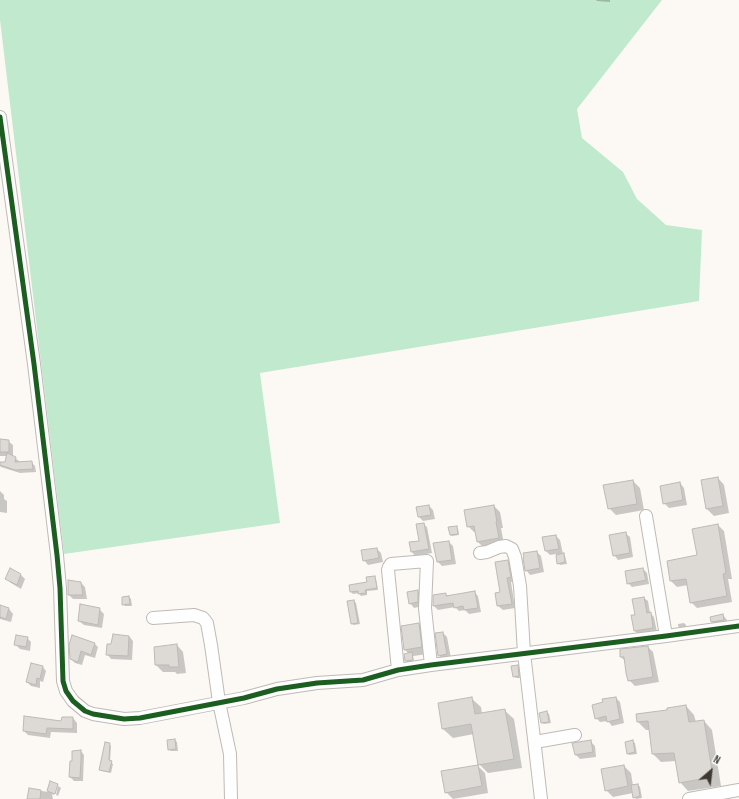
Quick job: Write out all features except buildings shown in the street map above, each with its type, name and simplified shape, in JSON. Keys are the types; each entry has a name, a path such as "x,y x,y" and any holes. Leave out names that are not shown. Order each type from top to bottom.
{"street":[{"path":"0,117 34,364 56,548 60,588 63,681 66,691 73,701 85,711 97,715 124,719 140,718 244,698 277,689 363,680 398,670 431,664 739,626"},
{"path":"646,516 666,636"},
{"path":"480,553 506,546 512,549 516,557 520,586 524,653 541,799"},
{"path":"398,670 388,570 392,564 427,561 425,608 431,664"},
{"path":"153,618 194,615 203,618 207,623 219,702 230,754 231,799"},
{"path":"534,742 576,735"},
{"path":"689,799 719,796 739,790"}],"green space":[{"path":"0,0 662,0 577,109 582,138 623,172 637,199 666,225 702,230 699,301 260,373 280,523 64,554 0,20"}],"cycle path":[{"path":"0,117 34,364 57,555 60,588 63,681 66,691 73,701 85,711 93,714 124,719 140,718 244,698 277,689 317,683 363,680 398,670 739,626"}]}
